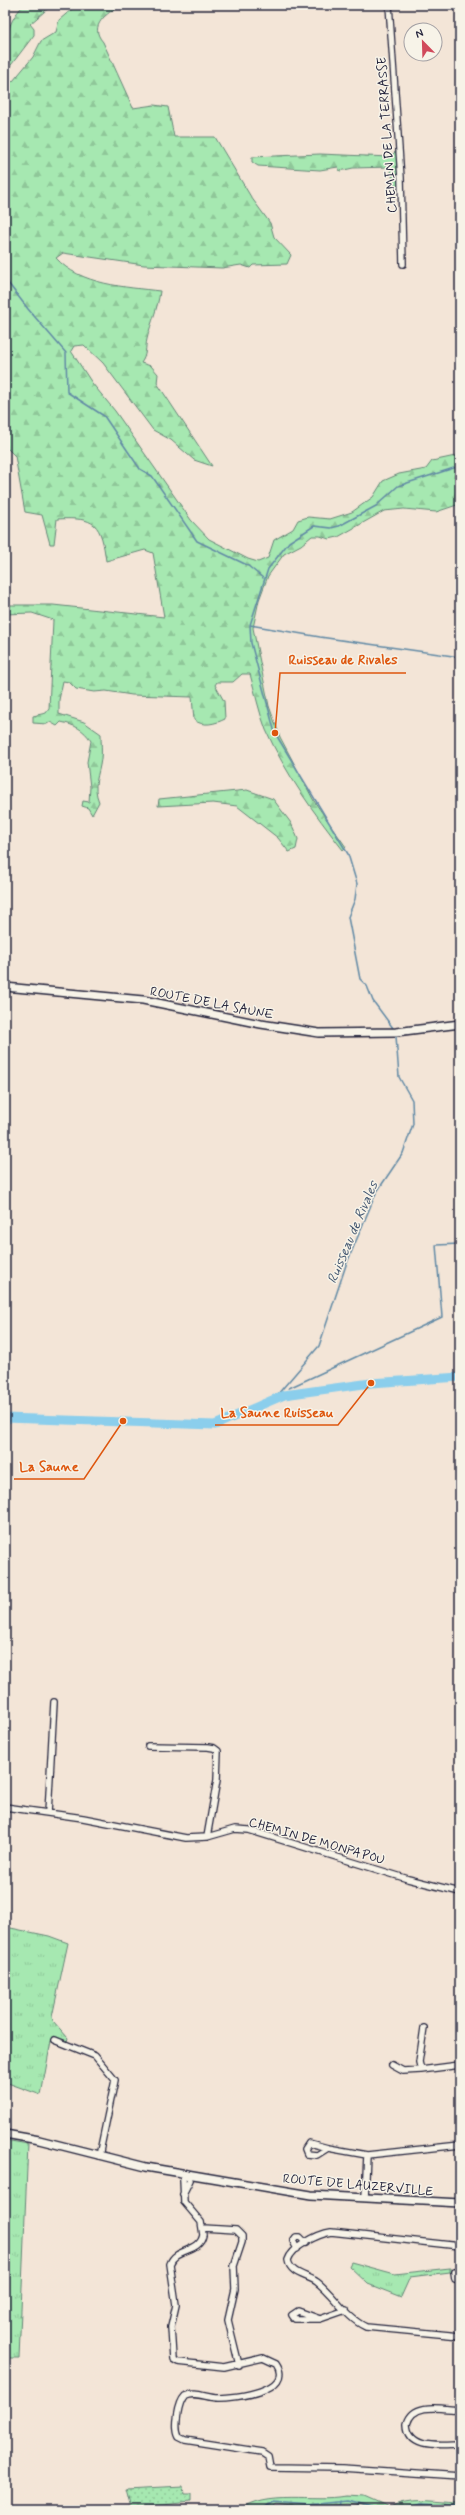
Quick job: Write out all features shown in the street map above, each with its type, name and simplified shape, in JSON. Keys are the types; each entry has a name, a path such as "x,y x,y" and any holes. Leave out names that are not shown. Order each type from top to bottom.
{"street":[{"name":"CHEMIN DE LA TERRASSE","path":"389,5 400,178 403,264"},
{"name":"ROUTE DE LA SAUNE","path":"5,987 143,1000 315,1033 372,1034 460,1024"},
{"name":"ROUTE DE LA SAUNE","path":"414,1030 460,1028"},
{"path":"48,1813 54,1702"},
{"path":"148,1746 208,1747 214,1748 218,1751 217,1780 207,1837"},
{"name":"CHEMIN DE MONPAPOU","path":"5,1807 48,1813 168,1836 186,1838 207,1837 235,1829 249,1830 408,1879 460,1892"},
{"path":"421,2070 419,2062 424,2028"},
{"path":"55,2040 95,2056 115,2080 99,2156"},
{"path":"392,2065 403,2070 421,2070 460,2065"},
{"name":"ROUTE DE LAUZERVILLE","path":"5,2134 39,2140 99,2156 187,2176 311,2195 460,2203"},
{"path":"328,2148 367,2155 460,2145"},
{"path":"365,2198 367,2155"},
{"path":"187,2176 183,2194 185,2205 198,2218 203,2228 203,2238 200,2244 177,2254 170,2264 176,2305 171,2327 172,2356 178,2362 212,2367 239,2365 263,2358 271,2360 279,2369 279,2379 271,2388 236,2396 218,2398 189,2394 184,2396 180,2403 178,2435 185,2440 262,2452 268,2456 270,2467 342,2468 460,2476"},
{"path":"203,2228 236,2230 242,2236 242,2242 234,2266 235,2289 228,2320 239,2365"},
{"path":"460,2246 330,2232 306,2243 289,2256 290,2266 318,2283 361,2324 371,2328 460,2336"},
{"path":"297,2249 293,2241 296,2237 300,2237 306,2243"},
{"path":"460,2271 454,2272 455,2279 460,2280"},
{"path":"320,2319 346,2310"},
{"path":"460,2410 424,2408 412,2414 407,2424 410,2435 422,2444 460,2445"}],"green space":[{"path":"24,5 52,5 30,24 34,29 34,35 5,73 5,54 9,28 17,12"},
{"path":"72,5 120,5 101,20 98,25 98,30 99,36 133,108 154,105 168,107 174,137 215,137 251,197 270,223 274,237 291,255 287,264 253,265 250,268 241,265 222,268 144,265 63,253 56,258 66,267 90,279 118,286 160,291 158,303 147,339 145,354 141,363 151,366 158,374 157,383 212,466 194,460 171,440 153,430 103,363 84,345 74,346 71,351 92,383 115,411 191,520 209,539 248,559 258,562 268,558 274,540 293,529 298,520 308,517 330,519 352,512 373,497 383,481 399,474 426,469 432,461 460,455 460,504 436,512 404,509 384,511 338,537 329,539 320,536 312,536 301,545 284,554 268,576 259,600 253,628 269,706 280,737 314,801 346,847 343,850 321,822 282,762 266,730 250,674 242,674 233,682 217,682 215,685 224,701 225,719 209,724 201,724 194,720 192,697 132,695 106,691 94,692 76,689 69,682 63,681 59,700 59,714 84,722 101,734 101,759 96,785 99,802 92,815 88,808 82,806 83,801 89,802 90,787 87,762 91,741 85,733 78,728 61,722 57,726 50,722 47,724 33,723 33,716 46,713 49,709 53,620 32,613 5,614 5,605 53,605 164,617 153,553 145,550 106,561 99,530 88,521 80,519 57,519 54,544 50,544 42,515 25,512 15,456 5,446 5,84 13,81 33,57 41,41 56,32 59,20 72,9"},
{"path":"396,151 399,184 395,188 390,167 353,168 340,171 338,167 320,170 258,166 252,162 252,157 320,154 390,157"},
{"path":"247,790 273,799 291,823 298,839 296,849 289,852 278,838 237,806 213,803 158,806 159,799"},
{"path":"6,1927 49,1936 68,1943 52,2017 53,2021 68,2038 65,2047 51,2041 41,2095 5,2082"},
{"path":"5,2140 28,2144 19,2358 5,2358"},
{"path":"351,2262 395,2274 450,2268 450,2272 410,2277 401,2297 368,2284 349,2266"},
{"path":"183,2486 184,2495 191,2495 191,2502 131,2508 126,2489"},
{"path":"346,2496 364,2497 389,2508 397,2504 414,2501 458,2503 460,2510 371,2510 362,2506 347,2504 297,2507 278,2504 267,2510 240,2510 263,2500 277,2498 320,2498"}],"waterway":[{"path":"5,279 28,309 66,353 67,392 104,416 140,469 152,476 197,541 247,565 263,578"},
{"name":"Ruisseau de Rivales","path":"393,1028 373,1001 367,986 360,979 348,917 355,899 357,884 348,854 275,733 251,643 250,625 268,569 289,542 314,526 331,528 339,526 376,506 398,486 460,466"},
{"path":"250,625 320,637 460,657"},
{"name":"Ruisseau de Rivales","path":"271,1402 319,1346 346,1265 376,1193 403,1153 413,1124 412,1100 399,1077 396,1036"},
{"path":"289,1388 442,1317 436,1245 460,1244"},
{"path":"5,1418 215,1425 284,1395 371,1383 460,1377"},
{"path":"339,2510 340,2501"},
{"path":"254,2510 262,2509 274,2502 308,2505 347,2501 381,2510"},
{"path":"395,2510 421,2504 460,2506"}],"place":[{"name":"Ruisseau de Rivales","path":"275,733"},
{"name":"La Saune Ruisseau","path":"371,1383"},
{"name":"La Saune","path":"123,1421"}]}
